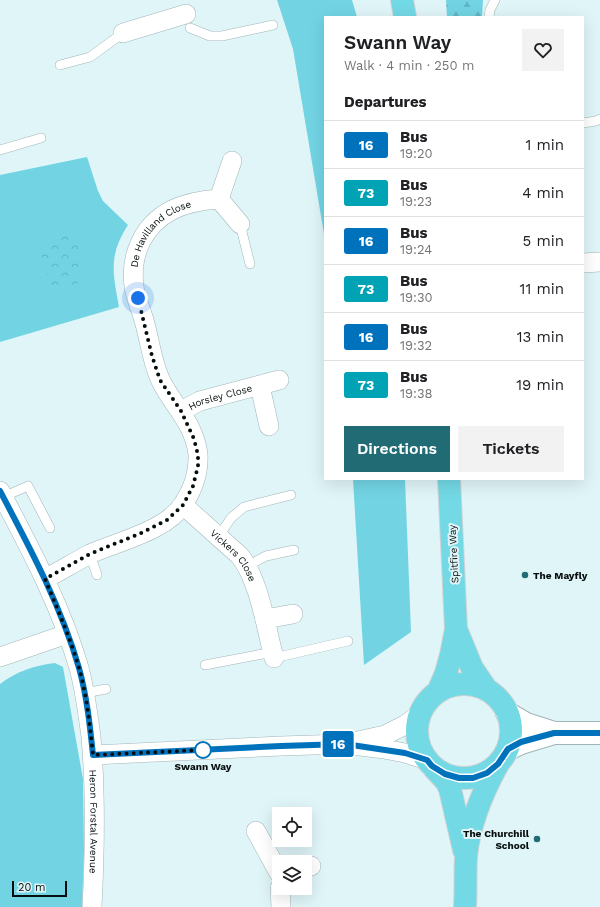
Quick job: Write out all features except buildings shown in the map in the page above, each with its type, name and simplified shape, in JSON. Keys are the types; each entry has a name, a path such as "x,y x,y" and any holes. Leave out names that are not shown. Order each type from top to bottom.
{"main road":[{"path":"402,0 405,16"},
{"name":"Spitfire Way","path":"438,692 446,673 456,629 449,480"},
{"name":"Spitfire Way","path":"456,629 472,668 487,690"},
{"path":"465,907 466,857 471,832 486,785 503,756 510,740 511,726 508,713 499,700 487,690 462,684 438,692 427,702 420,714 417,726 417,738 421,750 446,781 450,789 466,857"},
{"path":"430,763 445,774 459,778 473,778 487,773 503,756"}],"street":[{"path":"123,33 186,14"},
{"path":"232,161 218,199 240,224"},
{"name":"De Havilland Close","path":"45,579 90,554 153,528 167,520 183,505 191,490 196,476 198,455 192,433 181,411 160,380 134,288 134,266 142,238 160,218 172,209 180,206 218,199"},
{"path":"584,263 600,262"},
{"name":"Horsley Close","path":"181,411 200,401 279,380"},
{"name":"Horsley Close","path":"260,386 270,426"},
{"name":"Heron Forstal Avenue","path":"5,504 45,579 79,668 85,693 93,755 95,798 92,907"},
{"name":"Vickers Close","path":"183,505 240,556 247,566 252,576 274,655"},
{"path":"265,619 293,614"},
{"path":"0,657 67,634"},
{"path":"508,713 526,724 554,733"},
{"path":"345,744 385,735 405,725 420,714"},
{"path":"503,756 521,742 554,733 600,733"},
{"path":"93,755 345,744 391,751 430,763"},
{"path":"256,831 272,860"},
{"path":"280,895 281,907"}],"lane":[{"path":"489,16 490,10 495,0"},
{"path":"186,14 210,36 222,36 273,25"},
{"path":"60,65 90,57 123,33"},
{"path":"584,123 600,119"},
{"path":"0,150 41,138"},
{"path":"240,224 250,264"},
{"path":"5,504 28,486 50,528"},
{"path":"218,536 231,518 244,507 291,495"},
{"path":"247,566 266,556 294,550"},
{"path":"90,554 97,575"},
{"path":"205,665 274,655 348,641"},
{"path":"85,693 106,689"}],"green space":[{"path":"277,0 352,0 357,16 324,16 324,234 293,49"},
{"path":"446,0 483,0 482,16 447,16"},
{"path":"87,157 98,191 103,201 128,225 117,246 114,265 115,284 119,307 0,342 0,175"},
{"path":"71,234 76,236 82,260 78,265 80,279 77,284 51,286 39,247 43,241"},
{"path":"353,480 405,480 411,632 364,665"},
{"path":"55,663 63,667 83,779 84,852 82,907 0,907 0,684 12,676 26,670 40,665"}],"bus line":[{"name":"16","path":"0,491 45,579 79,668 85,693 93,755 345,744 405,753 427,760 432,766 445,774 459,778 473,778 487,773 498,764 508,749 521,742 554,733 600,733"}],"place":[{"name":"The Mayfly","path":"525,575"},
{"name":"Swann Way","path":"203,750"},
{"name":"The Churchill School","path":"537,839"}],"route":[{"path":"138,298 152,356 160,380 181,411 194,439 198,455 198,466 193,486 183,505 167,520 153,528 90,554 45,579 79,668 85,693 93,755 203,750"}]}
